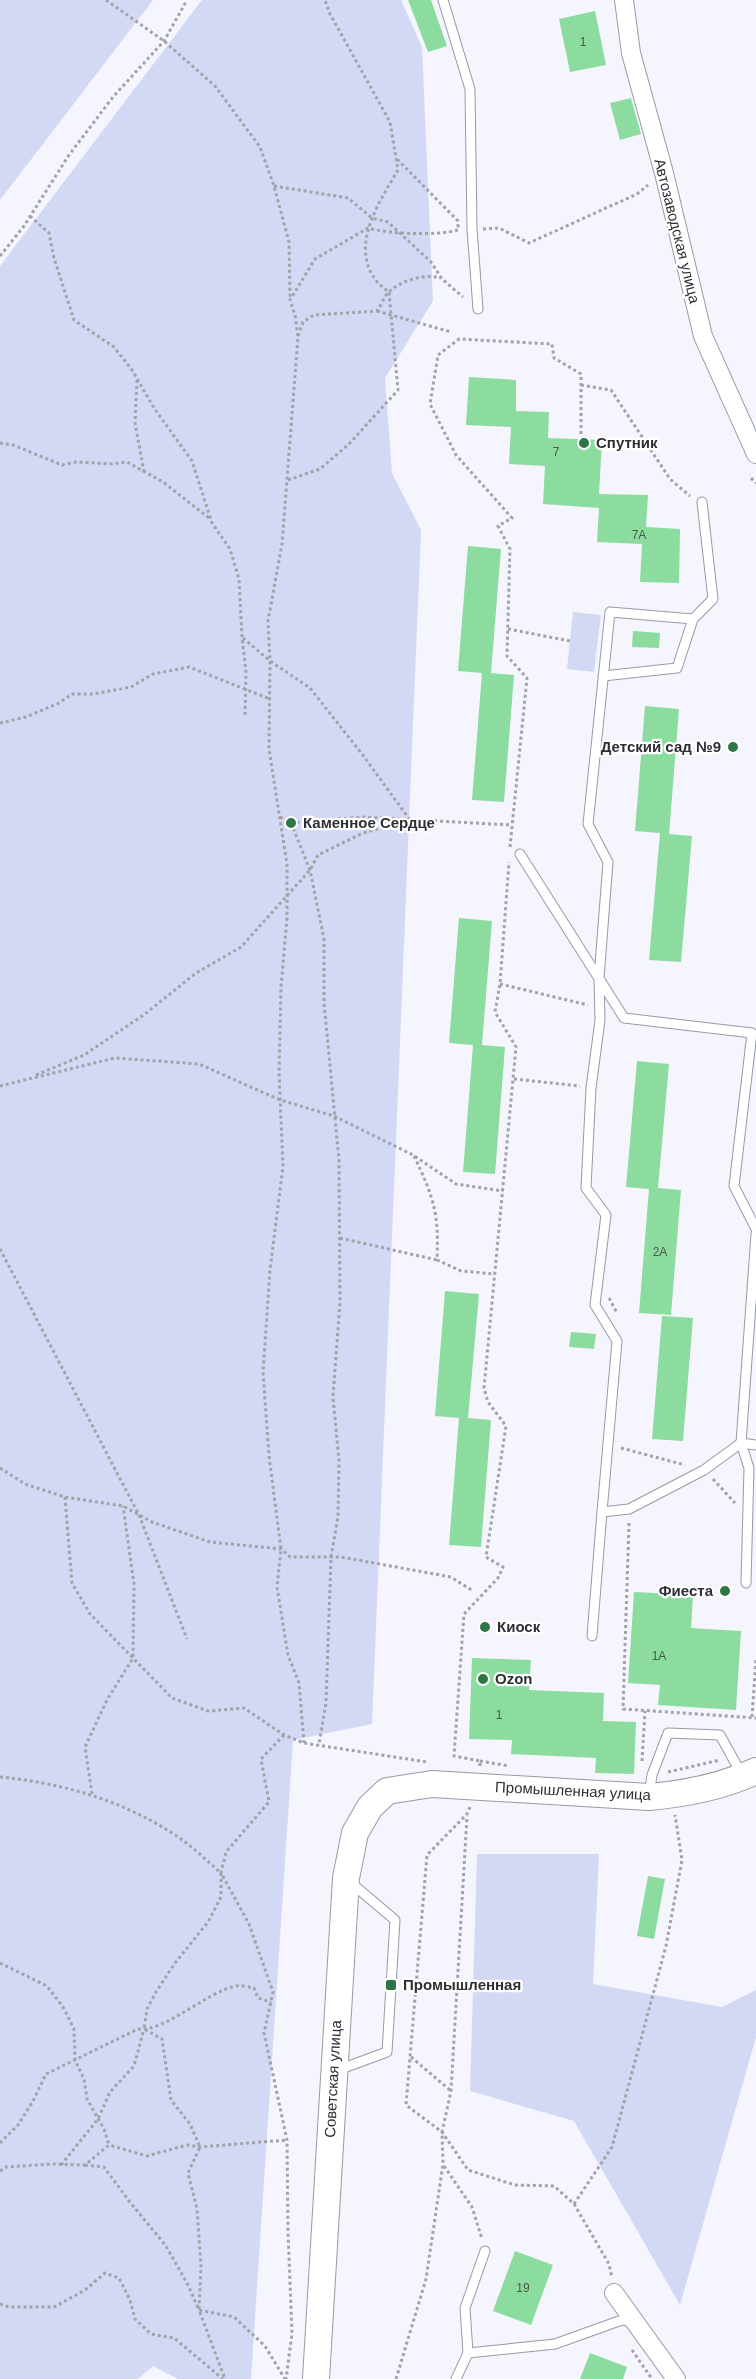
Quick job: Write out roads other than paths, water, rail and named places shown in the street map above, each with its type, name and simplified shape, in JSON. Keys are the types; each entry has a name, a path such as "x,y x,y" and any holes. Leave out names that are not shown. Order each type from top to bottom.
{"street":[{"name":"Автозаводская улица","path":"624,0 631,53 664,173 703,336 756,454"},
{"name":"Промышленная улица","path":"387,1791 432,1784 657,1789 742,1769"},
{"name":"Советская улица","path":"316,2379 346,1878 355,1833 370,1808 387,1791"},
{"path":"614,2293 626,2320 676,2379"}],"lane":[{"path":"443,0 470,89 472,229 478,309"},
{"path":"603,676 677,668 693,619 713,599 702,502"},
{"path":"592,1636 617,1341 595,1305 606,1215 586,1188 591,1088 600,1008 599,978 608,862 588,824 610,612 693,619"},
{"path":"520,854 624,1018 752,1033 734,1186 756,1229"},
{"path":"746,1583 749,1468 741,1443 756,1234"},
{"path":"602,1512 630,1509 704,1470 741,1443 756,1444"},
{"path":"657,1789 668,1733 720,1735 742,1769"},
{"path":"333,2071 387,2052 388,2041 395,1920 346,1878"},
{"path":"456,2379 468,2353 465,2308 485,2251"},
{"path":"468,2353 555,2344 626,2320"}],"place":[{"name":"Спутник","path":"584,443"},
{"name":"Детский сад №9","path":"733,747"},
{"name":"Каменное Сердце","path":"291,823"},
{"name":"Фиеста","path":"725,1591"},
{"name":"Киоск","path":"485,1627"},
{"name":"Ozon","path":"483,1679"},
{"name":"Промышленная","path":"391,1985"}]}
